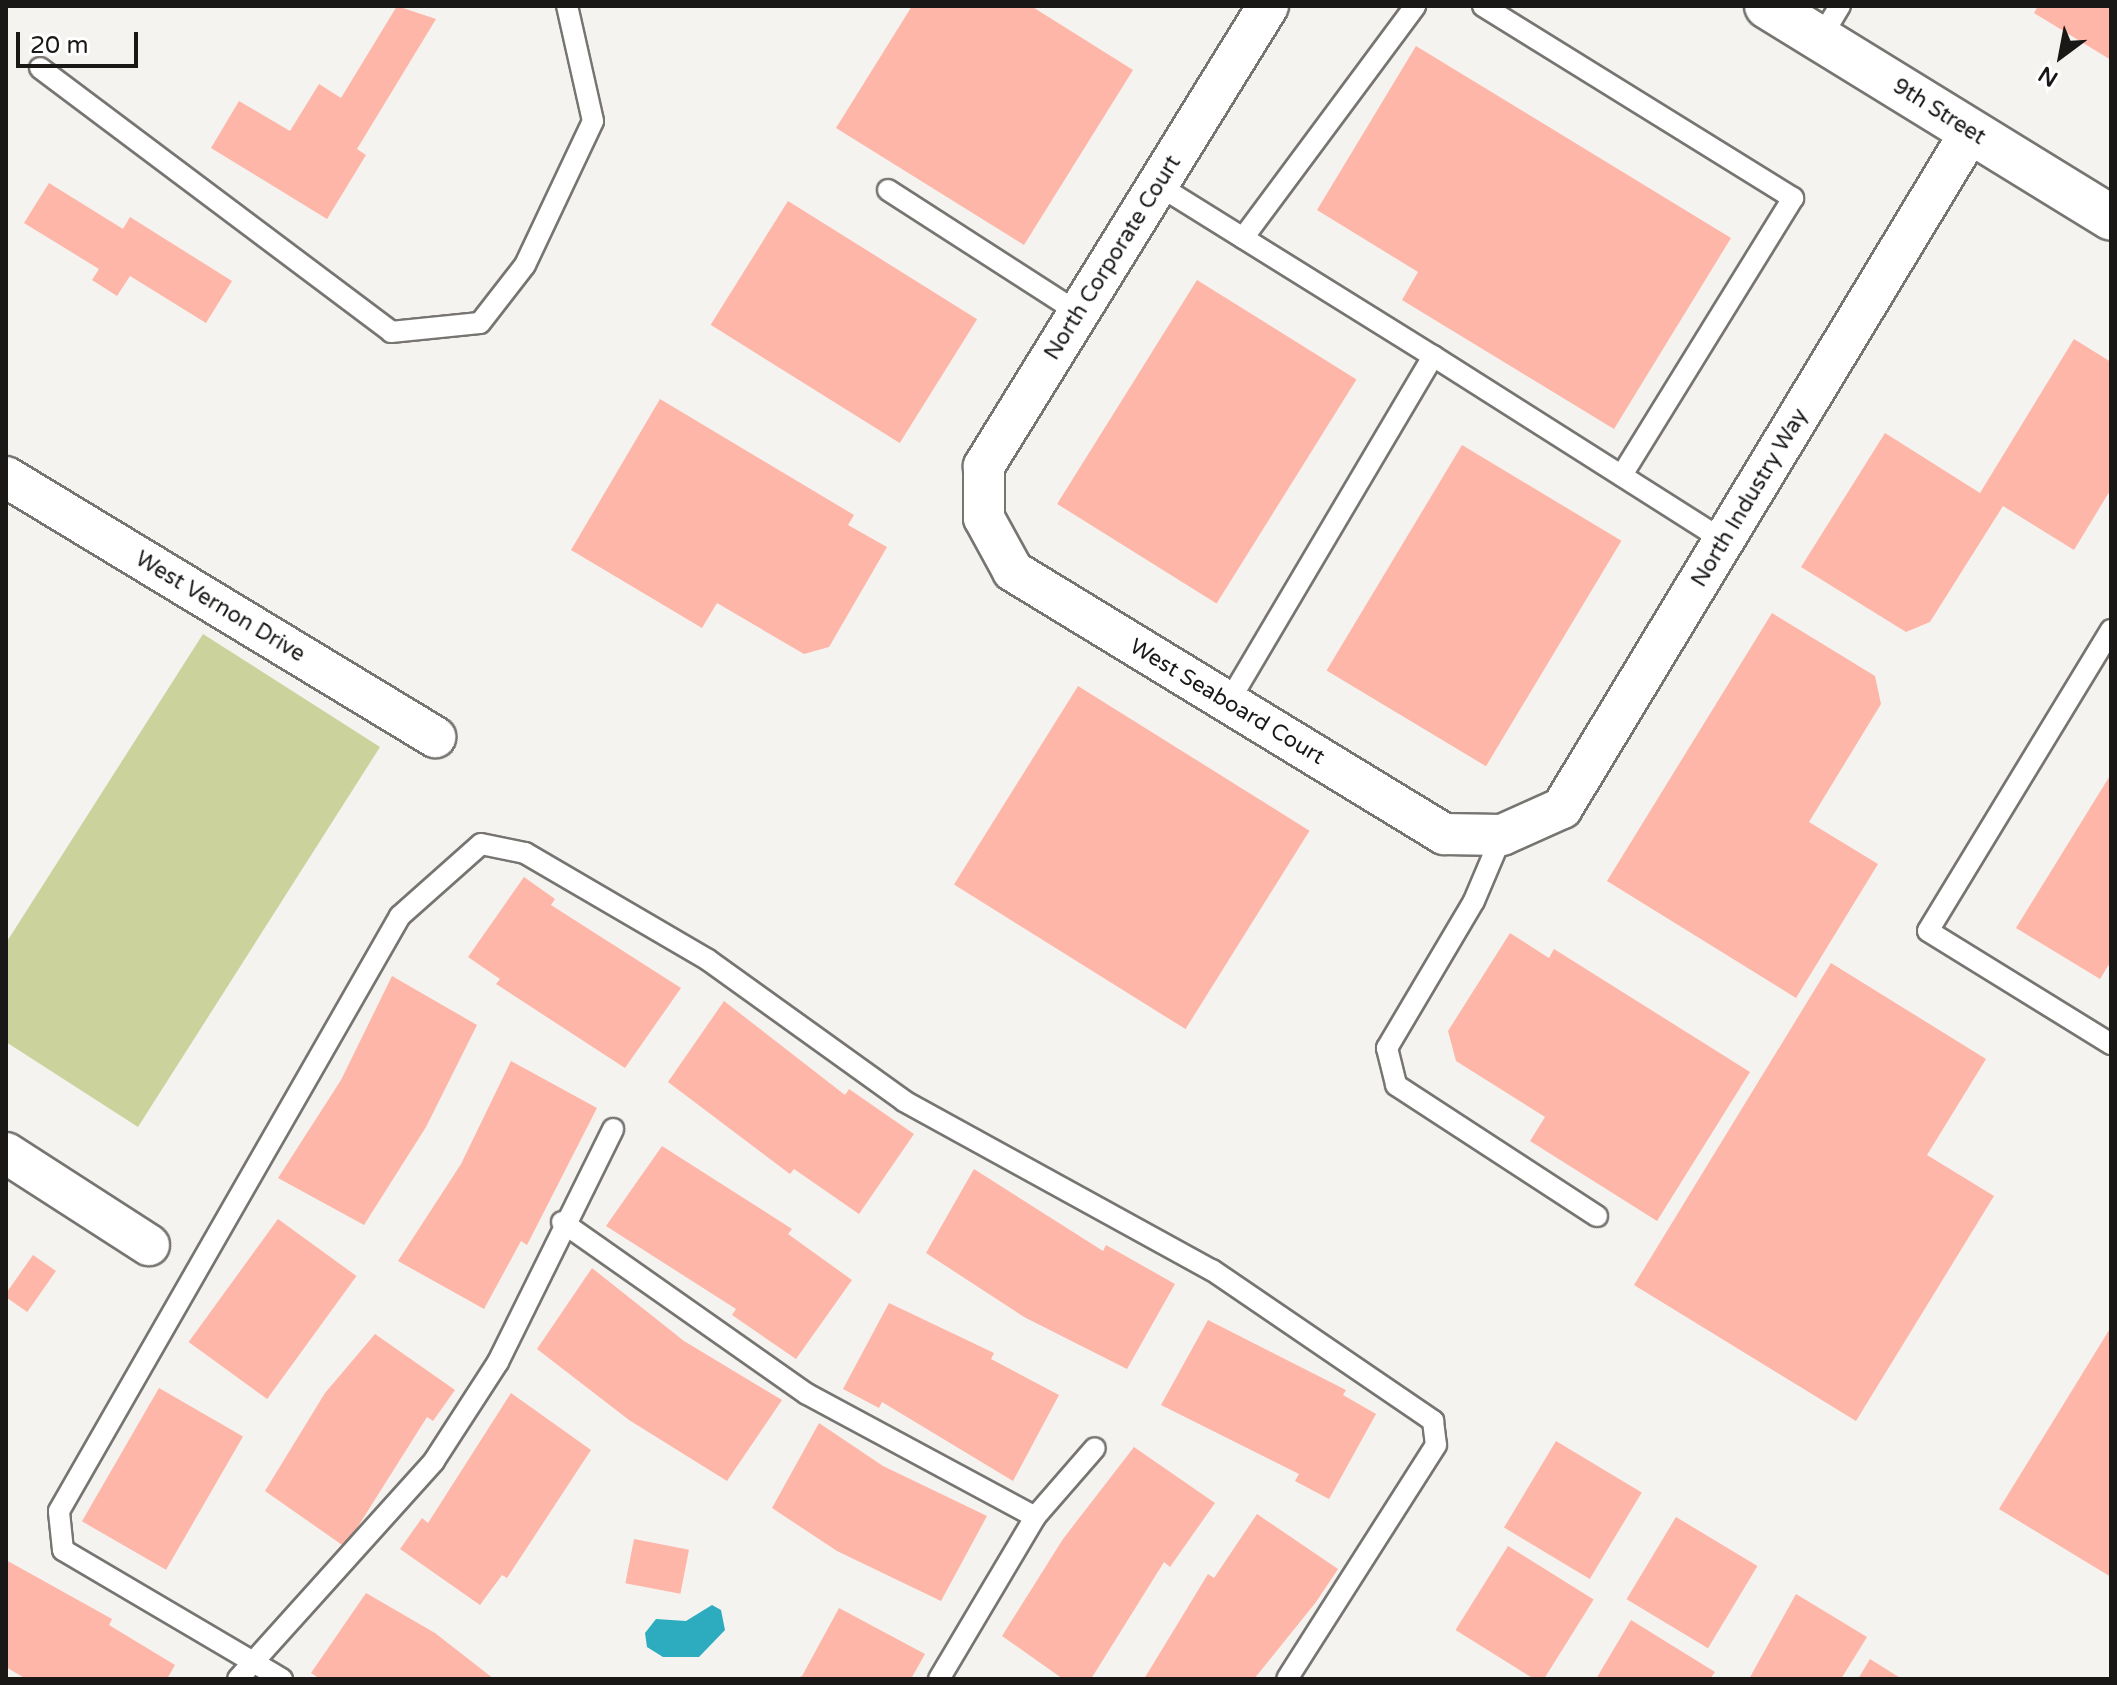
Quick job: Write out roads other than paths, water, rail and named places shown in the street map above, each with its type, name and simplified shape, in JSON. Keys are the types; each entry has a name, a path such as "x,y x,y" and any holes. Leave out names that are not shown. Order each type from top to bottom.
{"street":[{"name":"North Corporate Court","path":"984,518 984,466 1268,6"},
{"name":"9th Street","path":"1767,6 1830,22 1971,131 2106,204"},
{"name":"North Industry Way","path":"1502,835 1562,808 1971,131"},
{"name":"West Vernon Drive","path":"6,477 435,737"},
{"name":"West Seaboard Court","path":"984,518 1013,571 1228,703 1444,834 1502,835"},
{"path":"6,1153 149,1245"}],"lane":[{"path":"40,68 391,332 480,323 525,265 593,121 567,6"},
{"path":"1243,238 1415,6"},
{"path":"1483,6 1793,198 1622,475"},
{"path":"1158,185 1724,541"},
{"path":"888,190 1079,313"},
{"path":"1228,703 1433,356"},
{"path":"2111,630 1928,931 2111,1044"},
{"path":"1502,835 1474,901 1387,1048 1396,1085 1597,1216"},
{"path":"282,1679 251,1657 63,1550 59,1511 393,927 440,875 481,844 525,853 708,960 904,1101 1212,1270 1433,1421 1436,1445 1367,1564 1287,1679"},
{"path":"238,1679 251,1657 357,1554 434,1461 498,1362 562,1222 613,1129"},
{"path":"562,1222 807,1394 1035,1517"},
{"path":"939,1679 1035,1517 1095,1448"}],"water":[{"path":"712,1605 721,1610 725,1630 699,1657 663,1657 647,1647 645,1633 656,1619 686,1621"}]}
